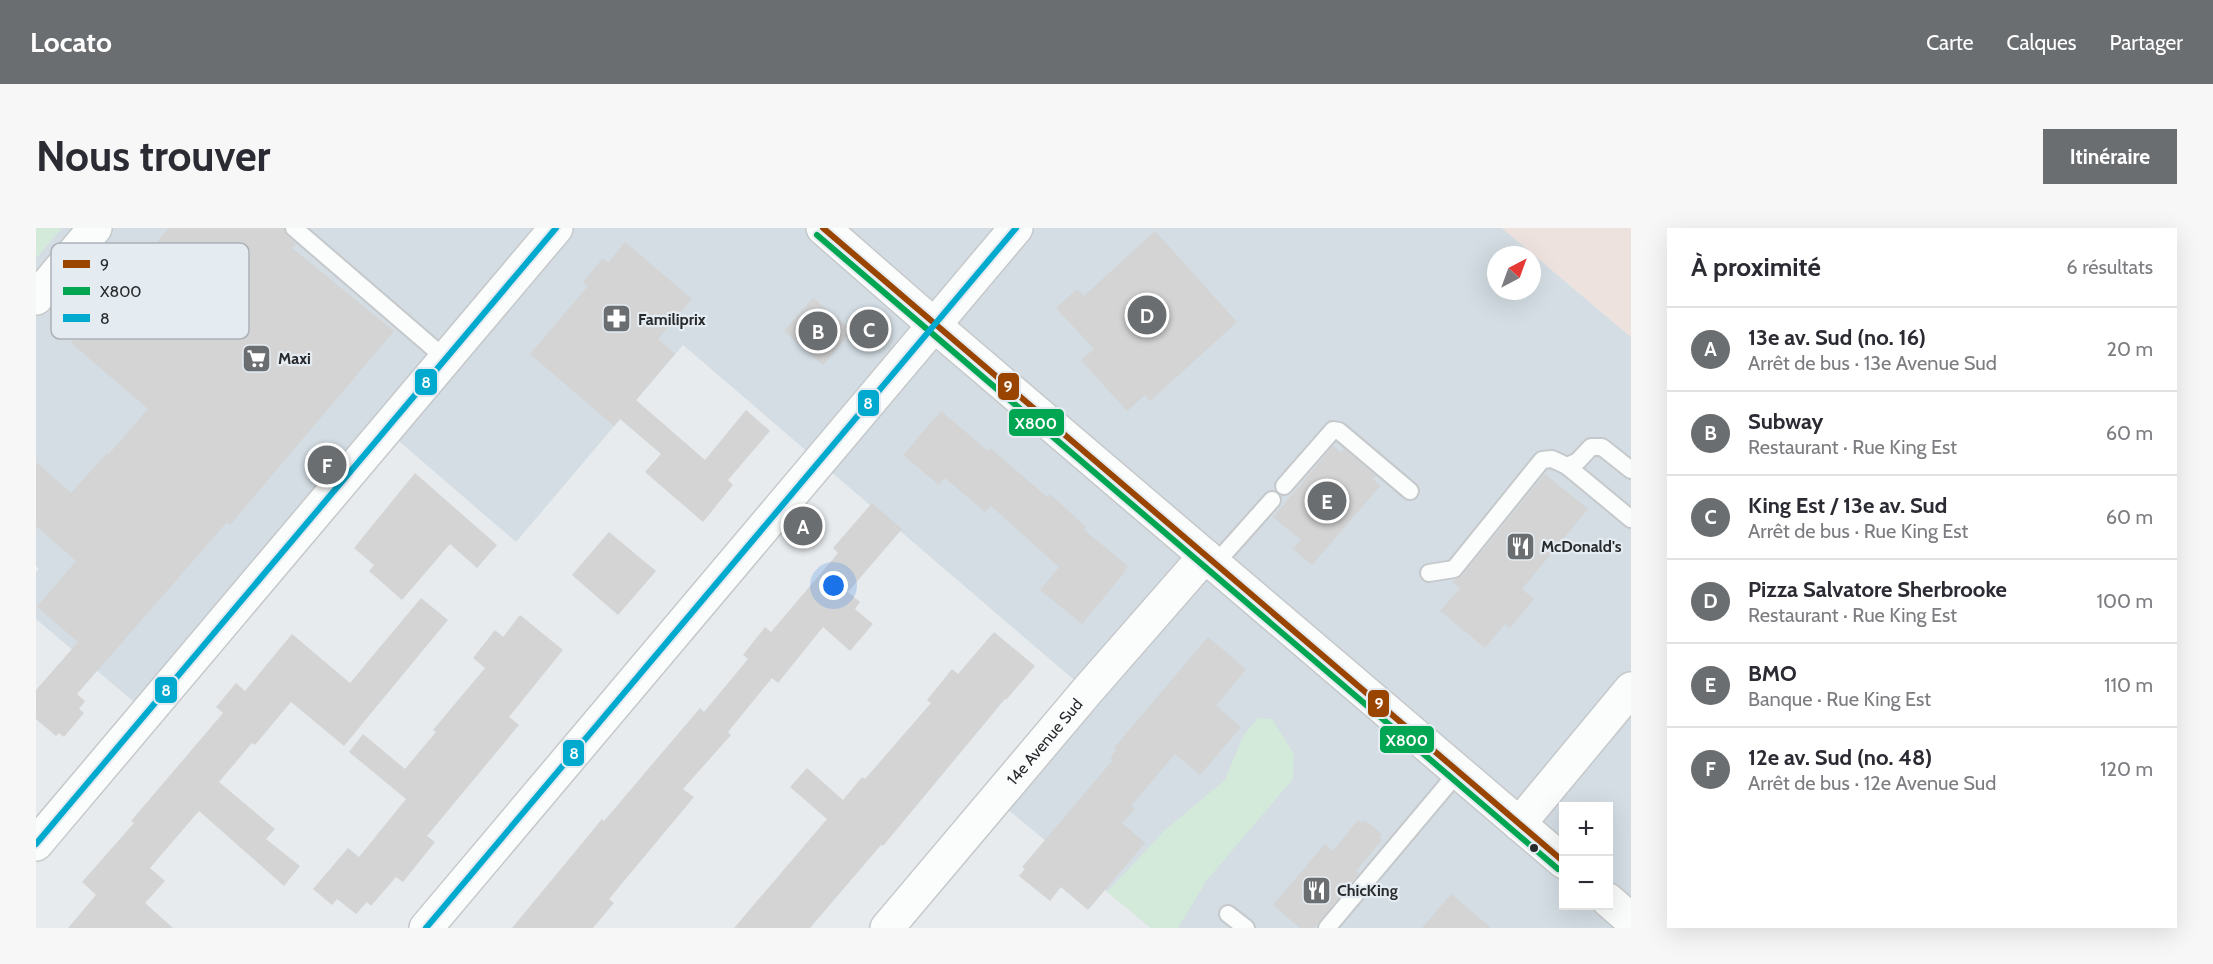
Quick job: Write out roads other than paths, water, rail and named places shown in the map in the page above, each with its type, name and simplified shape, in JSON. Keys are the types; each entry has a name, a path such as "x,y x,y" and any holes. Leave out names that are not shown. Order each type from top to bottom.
{"main road":[{"path":"82,243 95,228"},
{"path":"36,844 556,228"},
{"path":"823,228 1559,859"},
{"path":"426,928 1016,228"},
{"path":"36,298 51,280"},
{"name":"14e Avenue Sud","path":"887,928 1087,691 1210,560"},
{"path":"1519,824 1631,689"},
{"path":"1613,904 1631,920"}],"lane":[{"path":"294,228 446,359"},
{"path":"1284,486 1333,430 1339,430 1410,491"},
{"path":"1567,466 1578,461 1591,447 1602,447 1631,470"},
{"path":"1428,573 1454,568 1542,459 1552,459 1567,466 1631,519"},
{"path":"1210,560 1272,500"},
{"path":"1327,928 1458,772"},
{"path":"1228,914 1246,928"}],"place":[{"name":"Pizza Salvatore Sherbrooke","path":"1147,315"},
{"name":"Familiprix","path":"617,319"},
{"name":"King Est / 13e av. Sud","path":"869,329"},
{"name":"Subway","path":"818,331"},
{"name":"Maxi","path":"257,358"},
{"name":"12e av. Sud (no. 48)","path":"327,465"},
{"name":"BMO","path":"1327,501"},
{"name":"13e av. Sud (no. 16)","path":"803,526"},
{"name":"McDonald's","path":"1520,546"},
{"name":"ChicKing","path":"1316,890"}]}
